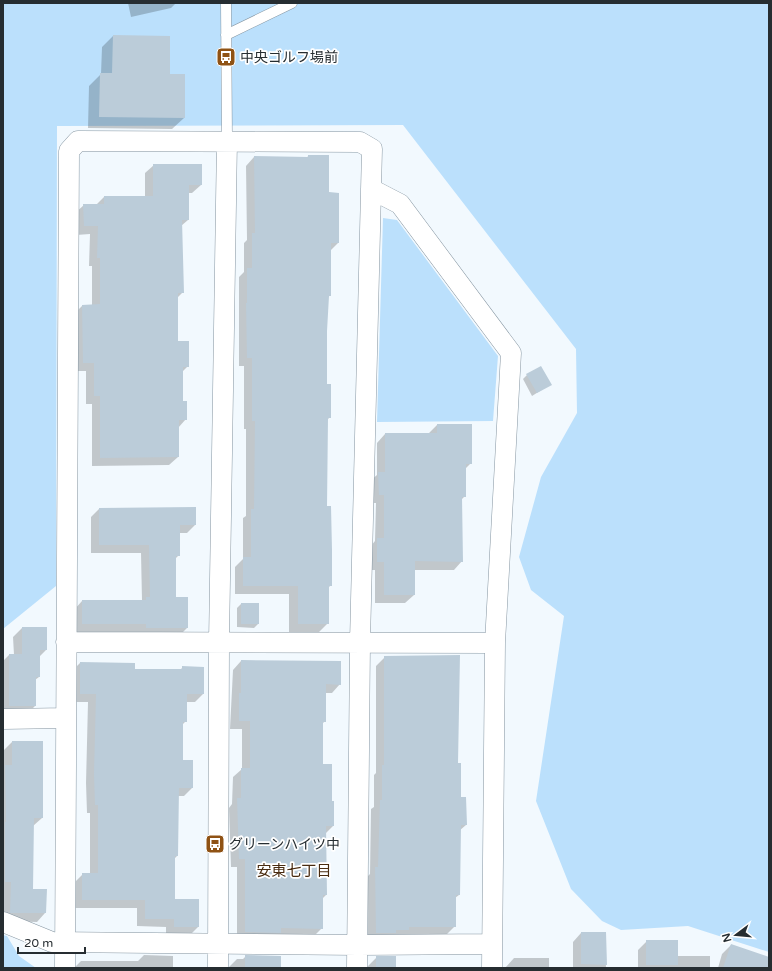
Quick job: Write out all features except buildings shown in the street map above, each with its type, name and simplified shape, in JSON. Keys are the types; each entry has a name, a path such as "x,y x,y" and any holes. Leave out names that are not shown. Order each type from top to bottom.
{"street":[{"path":"218,968 219,642 227,140"},
{"path":"65,968 69,151 78,141 227,140 360,142 372,149 360,642 358,968"},
{"path":"371,189 400,204 511,353 495,643 492,968"},
{"path":"66,642 495,643"},
{"path":"3,719 66,718"},
{"path":"3,922 52,942 358,946 492,944"}],"lane":[{"path":"226,3 227,140"},
{"path":"226,35 292,3"}],"shaded area":[{"path":"3,3 769,3 769,952 688,926 621,930 602,921 571,889 536,801 564,616 531,590 519,557 541,477 577,413 576,349 403,125 57,126 56,586 3,629"},
{"path":"383,218 397,220 498,356 493,421 377,422"},
{"path":"3,935 7,936 19,956 36,968 3,968"}],"place":[{"name":"中央ゴルフ場前","path":"226,57"},
{"name":"グリーンハイツ中","path":"215,844"}],"district":[{"name":"安東七丁目","path":"294,871"}]}
